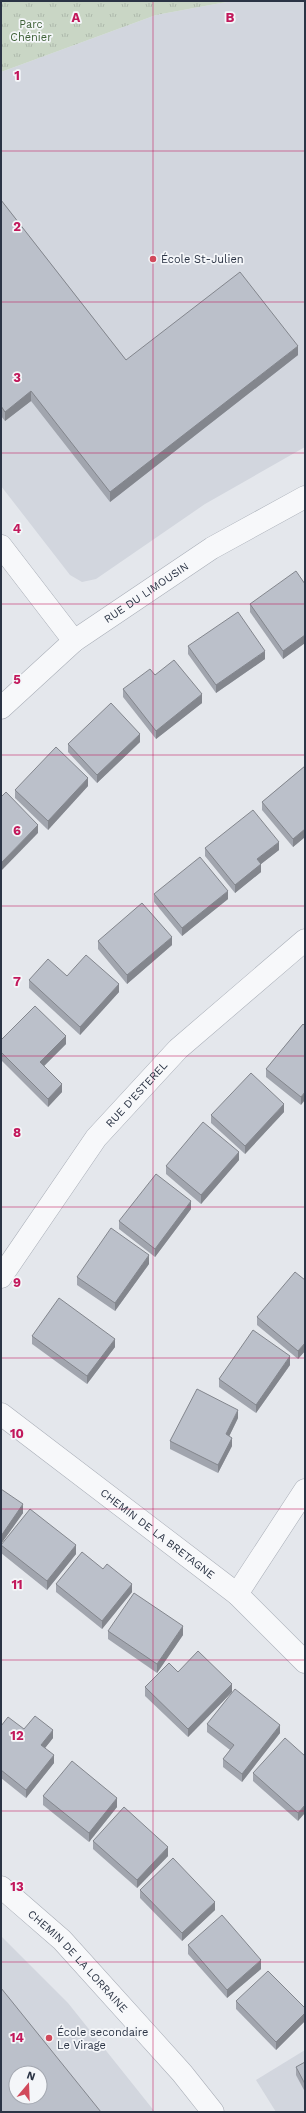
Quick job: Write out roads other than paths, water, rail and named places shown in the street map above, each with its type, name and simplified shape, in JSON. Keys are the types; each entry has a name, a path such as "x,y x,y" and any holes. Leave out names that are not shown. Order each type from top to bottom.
{"street":[{"name":"RUE DU LIMOUSIN","path":"1,708 74,641 212,548 305,497"},
{"path":"1,546 74,641"},
{"name":"RUE D'ESTEREL","path":"1,1277 96,1138 178,1049 305,940"},
{"name":"CHEMIN DE LA BRETAGNE","path":"1,1414 237,1594 305,1662"},
{"path":"237,1594 305,1490"},
{"name":"CHEMIN DE LA LORRAINE","path":"1,1887 62,1940 182,2073 213,2112"}],"place":[{"name":"École St-Julien","path":"153,259"},
{"name":"École secondaire Le Virage","path":"49,2038"}],"park label":[{"name":"Parc Chénier","path":"31,30"}]}
